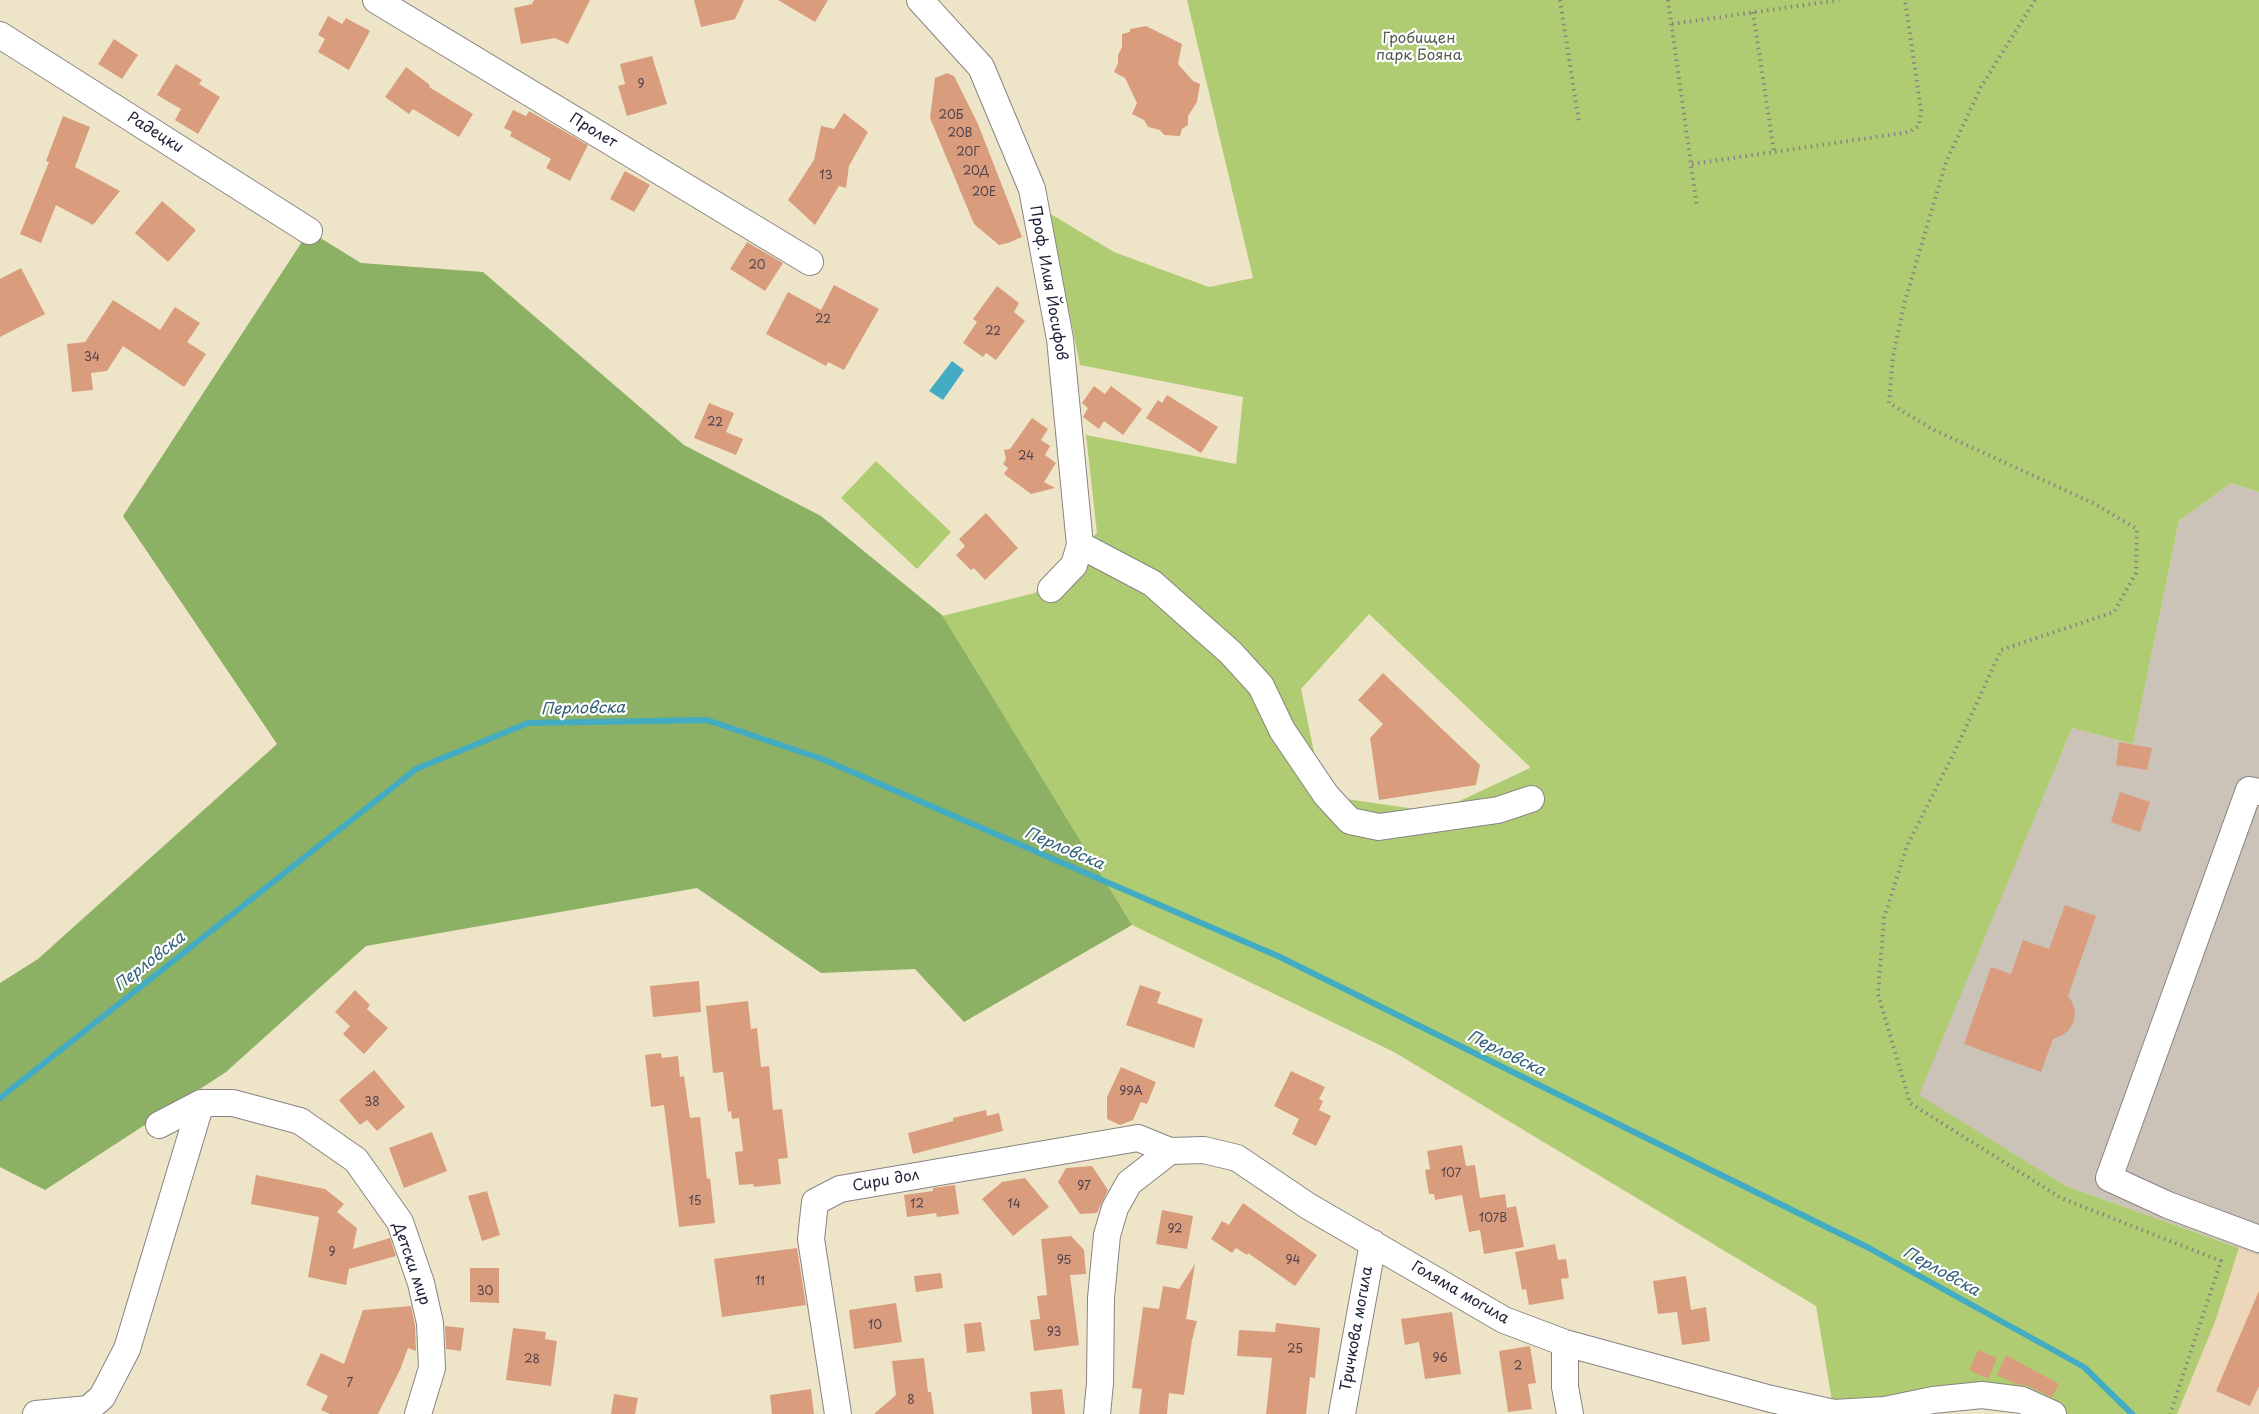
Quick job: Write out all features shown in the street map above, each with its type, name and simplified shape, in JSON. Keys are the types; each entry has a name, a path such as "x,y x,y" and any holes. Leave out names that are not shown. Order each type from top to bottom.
{"street":[{"name":"Пролет","path":"376,0 810,262"},
{"name":"Проф. Илия Йосифов","path":"920,0 981,67 1032,189 1060,339 1080,545"},
{"name":"Радецки","path":"0,35 309,231"},
{"path":"1051,589 1074,565 1080,545 1152,583 1231,653 1261,686 1282,730 1326,795 1350,821 1379,826 1498,810 1532,799"},
{"path":"2259,792 2249,790 2109,1178 2168,1205 2259,1239"},
{"path":"36,1414 88,1409 102,1397 107,1388 127,1349 201,1103"},
{"name":"Детски мир","path":"159,1125 201,1103 233,1103 300,1121 356,1160 400,1222 421,1283 430,1323 432,1368 418,1414"},
{"name":"Сири дол","path":"838,1414 811,1239 815,1203 840,1190 1138,1138 1170,1150"},
{"path":"1096,1414 1100,1383 1101,1298 1107,1235 1115,1208 1129,1183 1170,1150"},
{"name":"Голяма могила","path":"1170,1150 1204,1150 1237,1158 1308,1206 1504,1320 1565,1343 1771,1399 1833,1413 1885,1410 1933,1400 1982,1395 2022,1400 2053,1414"},
{"name":"Тричкова могила","path":"1342,1414 1373,1243"},
{"path":"1565,1343 1564,1387 1570,1414"}],"path":[{"path":"1560,0 1579,123"},
{"path":"1668,0 1692,164 1696,207"},
{"path":"1672,24 1839,0"},
{"path":"1692,164 1909,132 1919,126 1921,110 1905,0"},
{"path":"2035,0 1981,87 1946,162 1905,301 1893,356 1889,404 1934,430 2095,504 2137,529 2136,573 2114,612 2001,650 1955,751 1907,846 1884,918 1878,994 1910,1103 2061,1198 2222,1261 2170,1414"},
{"path":"1753,12 1774,152"}],"shaded area":[{"path":"2231,483 2259,492 2259,1255 2066,1186 1918,1095 2072,728 2133,744 2179,521"},
{"path":"2239,1248 2259,1255 2259,1414 2177,1414 2215,1322"}],"green space":[{"name":"Гробищен парк Бояна","path":"1187,0 2259,0 2259,492 2231,483 2179,521 2133,744 2072,728 1919,1095 2066,1186 2239,1248 2215,1322 2177,1414 2053,1414 2022,1400 1834,1413 1816,1306 1394,1052 1132,925 942,616 1035,593 1097,533 1086,435 1236,464 1243,397 1080,365 1049,213 1114,252 1209,287 1253,278","holes":["1369,614 1530,767 1436,812 1346,799 1315,757 1301,689"]},
{"path":"309,231 361,263 483,272 684,445 821,516 942,615 1132,925 964,1022 915,969 821,973 697,888 366,946 226,1072 45,1190 0,1167 0,983 38,959 277,744 123,516"},
{"path":"876,461 951,532 917,569 841,498"}],"water":[{"path":"952,361 964,370 943,400 929,391"}],"building":[{"path":"534,0 590,0 568,44 555,38 521,44 514,8 532,4"},
{"path":"694,0 744,0 735,19 701,27"},
{"path":"778,0 828,0 815,22"},
{"path":"328,16 342,24 346,18 370,31 349,70 318,52 325,39 318,35"},
{"path":"1146,26 1182,44 1178,64 1193,81 1200,84 1197,102 1188,116 1188,125 1182,129 1180,136 1164,135 1160,130 1148,127 1144,120 1132,114 1137,103 1125,78 1114,72 1122,47 1122,34 1130,32 1130,29"},
{"path":"114,39 138,55 122,79 98,64"},
{"path":"652,56 667,104 627,116 618,86 625,84 620,64"},
{"path":"176,64 202,80 199,84 220,97 198,134 175,120 181,109 157,95"},
{"path":"406,67 430,85 429,87 473,114 459,137 413,109 409,114 385,97"},
{"path":"947,73 954,76 978,124 1022,237 1008,243 999,245 974,224 930,118 935,78"},
{"path":"513,110 526,116 529,111 588,145 570,181 546,168 551,159 510,136 512,132 504,128"},
{"path":"844,113 868,132 849,166 846,188 839,186 815,225 788,200 814,160 821,126 834,129"},
{"path":"63,116 90,127 75,167 120,191 93,225 56,205 41,243 20,234 49,162 46,161"},
{"path":"625,171 650,185 634,212 610,199"},
{"path":"162,201 196,230 168,262 135,233"},
{"path":"747,242 783,263 765,291 730,269"},
{"path":"21,268 45,314 0,337 0,279"},
{"path":"834,285 879,309 844,370 828,362 826,366 766,334 788,292 821,310"},
{"path":"997,286 1019,303 1014,312 1025,321 996,360 986,353 983,357 963,343 977,322 973,319"},
{"path":"113,300 160,330 175,307 200,323 187,342 206,354 184,387 123,346 107,371 91,373 93,390 72,392 67,344 85,342"},
{"path":"1094,386 1105,394 1111,386 1142,409 1123,435 1104,421 1099,429 1083,417 1088,408 1082,403"},
{"path":"1167,395 1218,427 1201,453 1146,418 1158,400 1162,403"},
{"path":"709,403 734,413 726,432 743,439 736,455 694,438"},
{"path":"1032,418 1048,429 1041,440 1050,446 1045,455 1056,463 1044,482 1055,488 1031,494 1004,474 1008,468 1003,464 1006,459 1004,450 1010,449"},
{"path":"986,513 1018,548 985,580 974,568 971,570 956,555 965,546 959,539"},
{"path":"1383,673 1480,765 1476,785 1379,800 1370,738 1383,724 1358,700"},
{"path":"2119,742 2152,748 2147,770 2116,765"},
{"path":"2120,792 2150,802 2140,832 2111,822"},
{"path":"2065,905 2096,916 2068,996 2075,1011 2074,1021 2069,1030 2053,1039 2041,1072 1964,1044 1991,967 2011,974 2023,940 2049,949"},
{"path":"699,981 701,1012 653,1017 650,986"},
{"path":"1140,985 1161,992 1157,1003 1203,1019 1194,1048 1126,1025"},
{"path":"355,990 370,1005 367,1009 388,1028 364,1054 343,1034 350,1026 335,1012"},
{"path":"748,1001 751,1029 757,1028 761,1067 769,1066 773,1110 782,1109 788,1158 778,1159 781,1184 754,1187 753,1184 739,1185 735,1152 743,1151 739,1118 732,1119 731,1111 728,1112 723,1072 713,1073 706,1006"},
{"path":"661,1053 662,1058 678,1056 680,1077 684,1076 690,1118 700,1117 715,1223 679,1227 664,1105 651,1107 645,1055"},
{"path":"1121,1067 1156,1082 1147,1104 1141,1102 1133,1120 1120,1125 1107,1119 1107,1097"},
{"path":"374,1070 405,1107 377,1131 367,1120 360,1125 339,1100"},
{"path":"1291,1071 1325,1087 1319,1099 1323,1101 1319,1110 1331,1116 1316,1146 1292,1134 1299,1119 1274,1106"},
{"path":"986,1110 987,1116 999,1113 1003,1131 913,1154 908,1133"},
{"path":"432,1132 447,1171 404,1188 389,1148"},
{"path":"1462,1145 1466,1166 1475,1165 1480,1198 1505,1194 1507,1208 1516,1206 1524,1247 1484,1254 1480,1230 1469,1232 1462,1195 1435,1200 1434,1194 1429,1194 1425,1170 1430,1169 1427,1151"},
{"path":"1092,1166 1108,1190 1097,1213 1080,1214 1058,1182 1066,1168"},
{"path":"256,1175 325,1189 344,1204 337,1212 357,1228 353,1249 390,1238 396,1256 349,1269 346,1285 308,1277 319,1217 251,1204"},
{"path":"1025,1178 1049,1207 1013,1236 982,1199 1002,1182"},
{"path":"955,1185 959,1214 937,1217 936,1213 907,1217 904,1195"},
{"path":"487,1191 500,1235 482,1241 468,1196"},
{"path":"1243,1203 1317,1255 1295,1286 1248,1253 1247,1255 1236,1248 1232,1253 1211,1239 1222,1221 1229,1225"},
{"path":"1162,1210 1193,1216 1187,1249 1156,1244"},
{"path":"1071,1236 1084,1250 1086,1274 1070,1275 1079,1345 1034,1351 1030,1320 1040,1319 1037,1296 1047,1295 1041,1239"},
{"path":"1555,1244 1558,1260 1566,1259 1569,1278 1561,1279 1564,1299 1529,1305 1526,1289 1522,1290 1515,1252"},
{"path":"797,1248 806,1305 722,1317 714,1259"},
{"path":"1195,1264 1186,1319 1197,1321 1184,1395 1169,1393 1167,1414 1139,1414 1142,1389 1132,1388 1143,1307 1159,1309 1163,1286 1179,1289"},
{"path":"470,1268 499,1268 499,1303 470,1302"},
{"path":"941,1273 943,1288 916,1292 914,1276"},
{"path":"1686,1276 1691,1310 1706,1307 1710,1341 1682,1345 1677,1312 1658,1314 1653,1281"},
{"path":"2259,1291 2259,1386 2250,1406 2216,1391"},
{"path":"896,1303 902,1342 854,1349 849,1310"},
{"path":"411,1306 415,1325 416,1351 408,1348 400,1370 378,1414 330,1414 321,1410 328,1396 306,1385 321,1353 344,1364 363,1310"},
{"path":"1452,1312 1461,1374 1425,1379 1419,1342 1405,1345 1401,1319"},
{"path":"981,1322 985,1351 967,1353 964,1324"},
{"path":"1276,1323 1320,1328 1315,1378 1310,1377 1306,1414 1266,1414 1272,1358 1237,1356 1239,1330 1275,1332"},
{"path":"445,1326 464,1328 461,1351 446,1349"},
{"path":"513,1328 546,1332 545,1339 557,1341 551,1386 506,1380"},
{"path":"1530,1346 1536,1383 1528,1384 1532,1409 1508,1412 1499,1351"},
{"path":"1978,1350 1997,1358 1988,1379 1969,1370"},
{"path":"2006,1355 2059,1384 2052,1397 1997,1375"},
{"path":"924,1358 928,1392 931,1392 934,1414 874,1414 896,1395 892,1361"},
{"path":"811,1389 814,1414 772,1414 770,1395"},
{"path":"1062,1389 1065,1414 1032,1414 1030,1392"},
{"path":"614,1394 638,1398 635,1414 611,1414"}],"waterway":[{"name":"Перловска","path":"0,1098 416,769 528,723 707,720 822,759 1280,957 1869,1248 2084,1367 2132,1414"}]}
